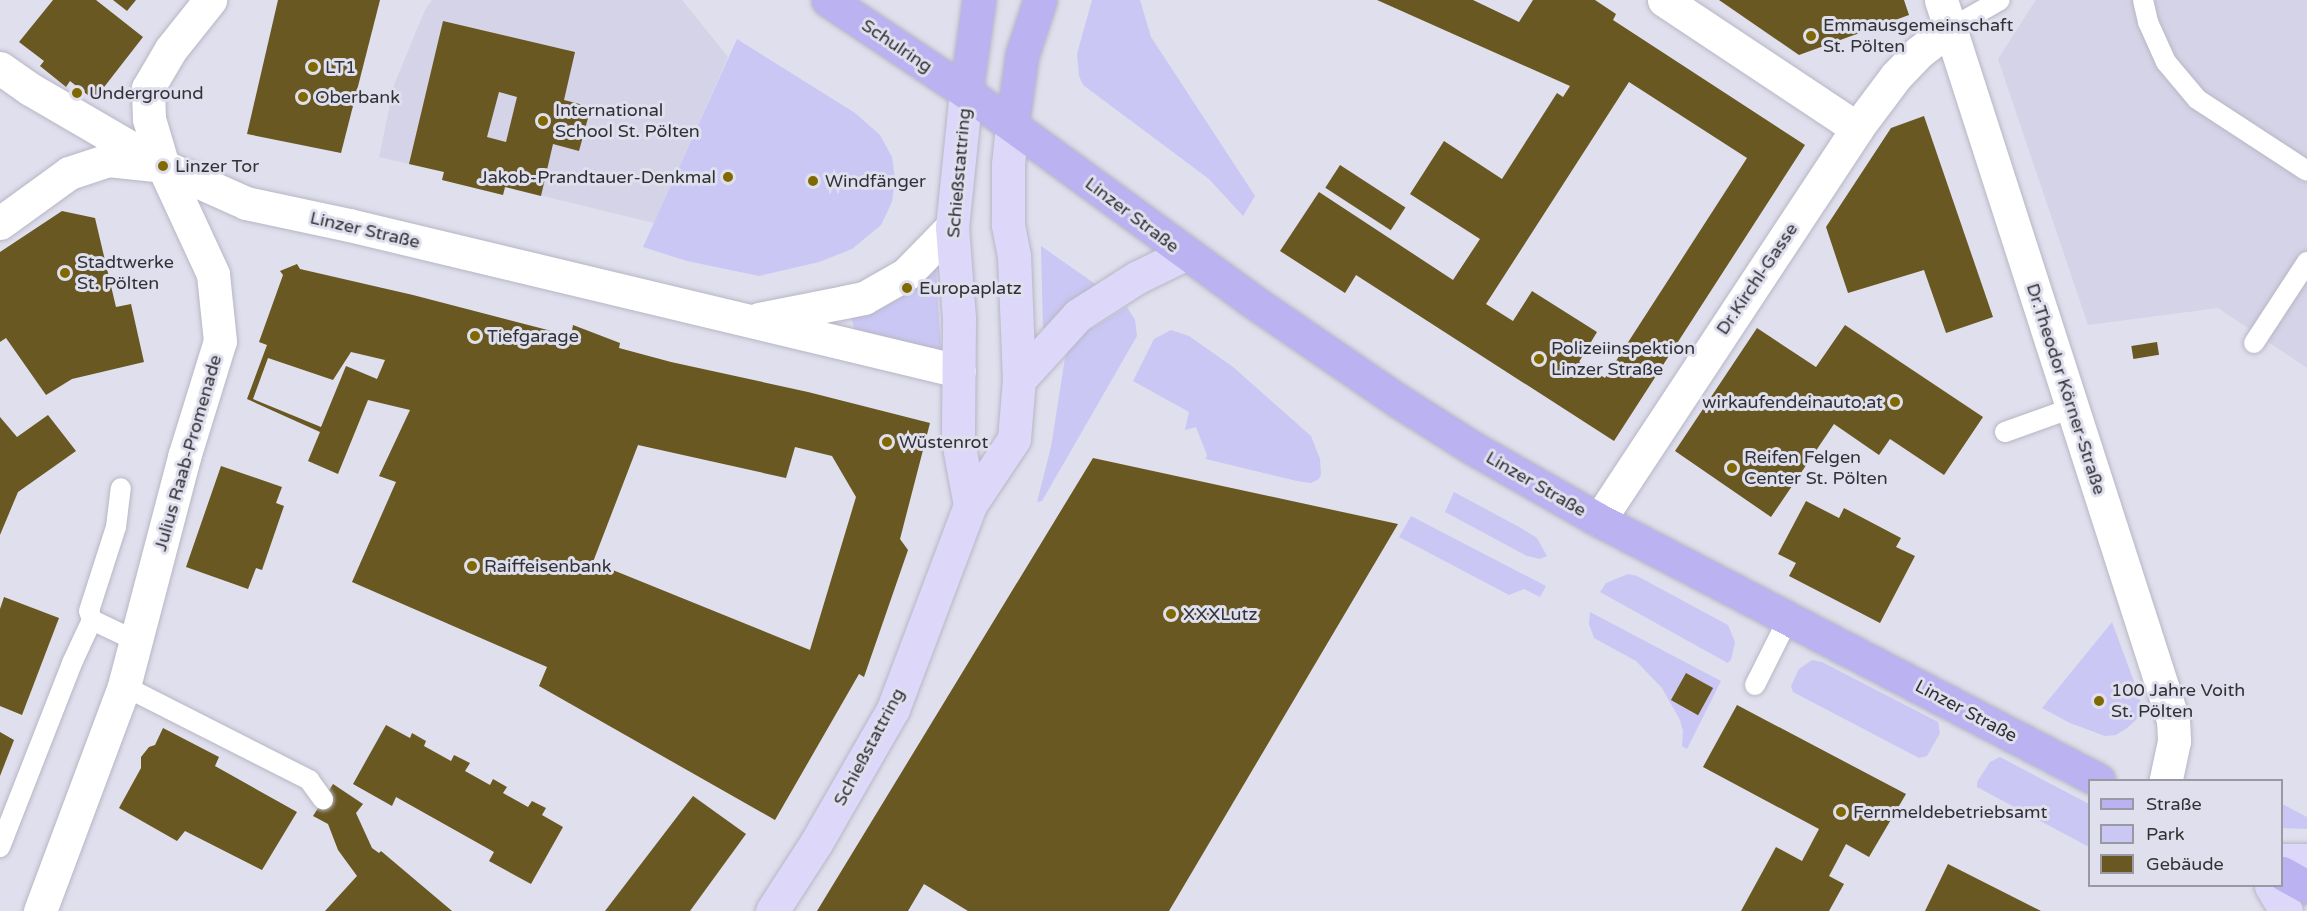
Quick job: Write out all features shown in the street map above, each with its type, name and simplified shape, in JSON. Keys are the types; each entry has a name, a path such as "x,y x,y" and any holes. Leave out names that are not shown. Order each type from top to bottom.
{"main road":[{"name":"Schulring","path":"828,0 1012,125"},
{"path":"966,92 979,0"},
{"path":"1012,125 1022,55 1040,0"},
{"name":"Schießstattring","path":"966,92 952,227 959,371 958,441 970,505"},
{"name":"Schießstattring","path":"772,911 816,843 893,710 970,505 1014,439 1019,380 1014,256 1008,224 1008,164 1012,125"},
{"name":"Linzer Straße","path":"1012,125 1185,254 1397,400 1599,520 2096,779"},
{"path":"1019,380 1077,315 1136,278 1185,254"},
{"path":"2283,860 2307,860"},
{"path":"2283,874 2307,887"},
{"path":"2272,887 2286,911"}],"street":[{"name":"Julius Raab-Promenade","path":"40,911 124,686 184,457 220,341 213,274 163,166 149,119 148,88 171,49 210,0"},
{"path":"1664,0 1857,128"},
{"name":"Dr.Kirchl-Gasse","path":"1599,520 1857,128 1896,76 1919,52 1946,14"},
{"name":"Dr.Theodor Körner-Straße","path":"1946,14 2173,720 2174,741 2166,779"},
{"path":"0,68 30,89 163,166"},
{"name":"Linzer Straße","path":"0,223 69,173 108,160 163,166 246,203 349,225 959,371"},
{"name":"Linzer Straße","path":"748,321 864,298 906,274 952,227"}],"lane":[{"path":"1946,14 2000,0"},
{"path":"2144,0 2148,22 2166,62 2197,99 2307,171"},
{"path":"2254,343 2307,262"},
{"path":"2005,432 2072,408"},
{"path":"0,847 72,663 92,620 89,611 116,526 121,488"},
{"path":"1755,685 1788,619"},
{"path":"92,620 136,641"},
{"path":"124,686 309,780 323,799"}],"shaded area":[{"name":"International School St. Pölten","path":"432,0 682,0 728,57 654,223 506,187 503,195 442,180 444,172 379,157 394,85 425,10"},
{"path":"2036,0 2307,0 2307,368 2218,308 2088,325 1998,59"}],"green space":[{"path":"1092,0 1140,0 1151,37 1255,196 1243,216 1209,179 1083,85 1079,76 1077,54"},
{"path":"737,39 855,113 880,135 892,157 895,179 892,202 881,225 852,249 819,262 759,276 687,261 643,247"},
{"path":"1041,246 1101,288 1046,330 1043,327"},
{"path":"936,267 941,352 856,334 851,317"},
{"path":"1127,307 1135,320 1137,336 1042,501 1037,502 1051,447 1065,358 1070,348 1086,332"},
{"path":"1171,330 1189,336 1233,367 1311,436 1320,459 1319,479 1311,483 1297,481 1206,459 1207,455 1196,427 1185,430 1189,412 1133,381 1154,339"},
{"path":"1454,492 1537,538 1547,556 1540,559 1527,556 1445,512"},
{"path":"1411,516 1546,586 1540,597 1524,589 1509,595 1399,537"},
{"path":"1628,574 1637,576 1728,625 1735,642 1731,660 1727,663 1600,592 1606,583"},
{"path":"1590,612 1721,681 1687,749 1682,746 1683,731 1680,720 1662,688 1636,661 1594,638 1589,624"},
{"path":"2112,622 2139,695 2141,707 2136,720 2127,728 2116,735 2105,736 2070,723 2042,708"},
{"path":"1812,660 1822,662 1938,722 1940,733 1927,756 1919,758 1793,692 1791,686 1799,669"},
{"path":"2000,757 2088,803 2088,846 1977,787 1977,782 1990,762"},
{"path":"2283,805 2307,817 2307,829 2283,828"}],"building":[{"path":"53,0 96,0 143,37 94,100 70,81 66,87 40,66 44,61 19,42"},
{"path":"113,0 136,0 127,11"},
{"name":"LT1","path":"278,0 380,0 341,153 247,134"},
{"path":"1377,0 1473,0 1519,22 1533,0 1595,0 1616,14 1613,20 1805,145 1614,441 1356,275 1345,293 1280,251 1319,192 1453,280 1480,239 1410,194 1444,141 1502,179 1557,93 1563,97 1570,86","holes":["1629,82 1747,158 1605,378 1579,362 1597,332 1532,291 1513,321 1486,304"]},
{"name":"Emmausgemeinschaft St. Pölten","path":"1719,0 1904,0 1909,15 1799,55"},
{"path":"443,21 575,52 564,100 591,107 579,151 553,144 541,196 505,187 503,195 442,180 444,172 409,164","holes":["499,92 517,97 506,142 487,137"]},
{"path":"1924,116 1993,317 1946,333 1924,270 1848,293 1826,227 1891,128"},
{"path":"1340,165 1405,207 1391,230 1325,188"},
{"name":"Stadtwerke St. Pölten","path":"62,211 95,218 116,307 131,304 144,362 72,379 46,395 6,338 0,342 0,252"},
{"path":"297,264 300,269 413,295 571,336 573,325 620,343 619,348 930,423 900,539 908,550 864,677 859,674 775,820 539,686 547,667 352,582 396,482 379,476 410,410 368,400 338,474 308,461 320,432 247,399 267,345 259,342 283,275 280,271","holes":["351,352 385,360 377,379 346,366 321,427 253,399 268,358 333,380","638,445 786,478 795,447 832,456 856,497 810,650 593,562"]},
{"path":"1845,325 1983,417 1944,475 1890,439 1879,455 1834,424 1771,517 1675,451 1757,328 1816,367"},
{"path":"2157,342 2159,355 2133,359 2131,346"},
{"path":"48,415 76,451 18,492 0,535 0,417 17,437"},
{"name":"XXXLutz","path":"1093,458 1398,524 1169,911 968,911 924,884 908,911 817,911"},
{"path":"221,466 282,487 276,503 284,506 262,570 256,568 248,589 186,567"},
{"path":"1806,501 1839,518 1844,508 1901,538 1896,547 1915,556 1880,623 1789,576 1796,563 1778,554"},
{"path":"4,597 59,618 22,715 0,706 0,609"},
{"path":"1686,673 1713,688 1698,715 1671,700"},
{"name":"Fernmeldebetriebsamt","path":"1737,705 1906,794 1869,857 1846,844 1829,876 1844,884 1829,911 1741,911 1776,847 1802,861 1819,829 1703,767"},
{"path":"386,725 410,738 412,733 426,741 424,746 451,761 454,755 470,763 465,771 490,785 493,779 507,787 503,793 528,807 532,801 546,808 542,815 563,827 531,884 489,861 494,852 396,797 392,806 353,784"},
{"path":"163,728 219,757 215,766 297,812 262,870 185,831 177,841 119,808 141,768 141,757 149,747 155,745"},
{"path":"0,732 14,740 0,776"},
{"path":"333,784 363,804 356,813 372,848 379,853 381,851 452,911 325,911 357,876 338,850 328,824 313,816"},
{"path":"693,796 746,834 690,911 605,911"},
{"path":"1948,864 2041,911 1925,911"}],"place":[{"name":"Emmausgemeinschaft St. Pölten","path":"1811,36"},
{"name":"LT1","path":"313,67"},
{"name":"Underground","path":"77,93"},
{"name":"Oberbank","path":"303,97"},
{"name":"International School St. Pölten","path":"543,121"},
{"name":"Linzer Tor","path":"163,166"},
{"name":"Jakob-Prandtauer-Denkmal","path":"728,177"},
{"name":"Windfänger","path":"813,181"},
{"name":"Stadtwerke St. Pölten","path":"65,273"},
{"name":"Europaplatz","path":"907,288"},
{"name":"Tiefgarage","path":"475,336"},
{"name":"Polizeiinspektion Linzer Straße","path":"1539,359"},
{"name":"wirkaufendeinauto.at","path":"1895,402"},
{"name":"Wüstenrot","path":"887,442"},
{"name":"Reifen Felgen Center St. Pölten","path":"1732,468"},
{"name":"Raiffeisenbank","path":"472,566"},
{"name":"XXXLutz","path":"1171,614"},
{"name":"100 Jahre Voith St. Pölten","path":"2099,701"},
{"name":"Fernmeldebetriebsamt","path":"1841,812"}]}
